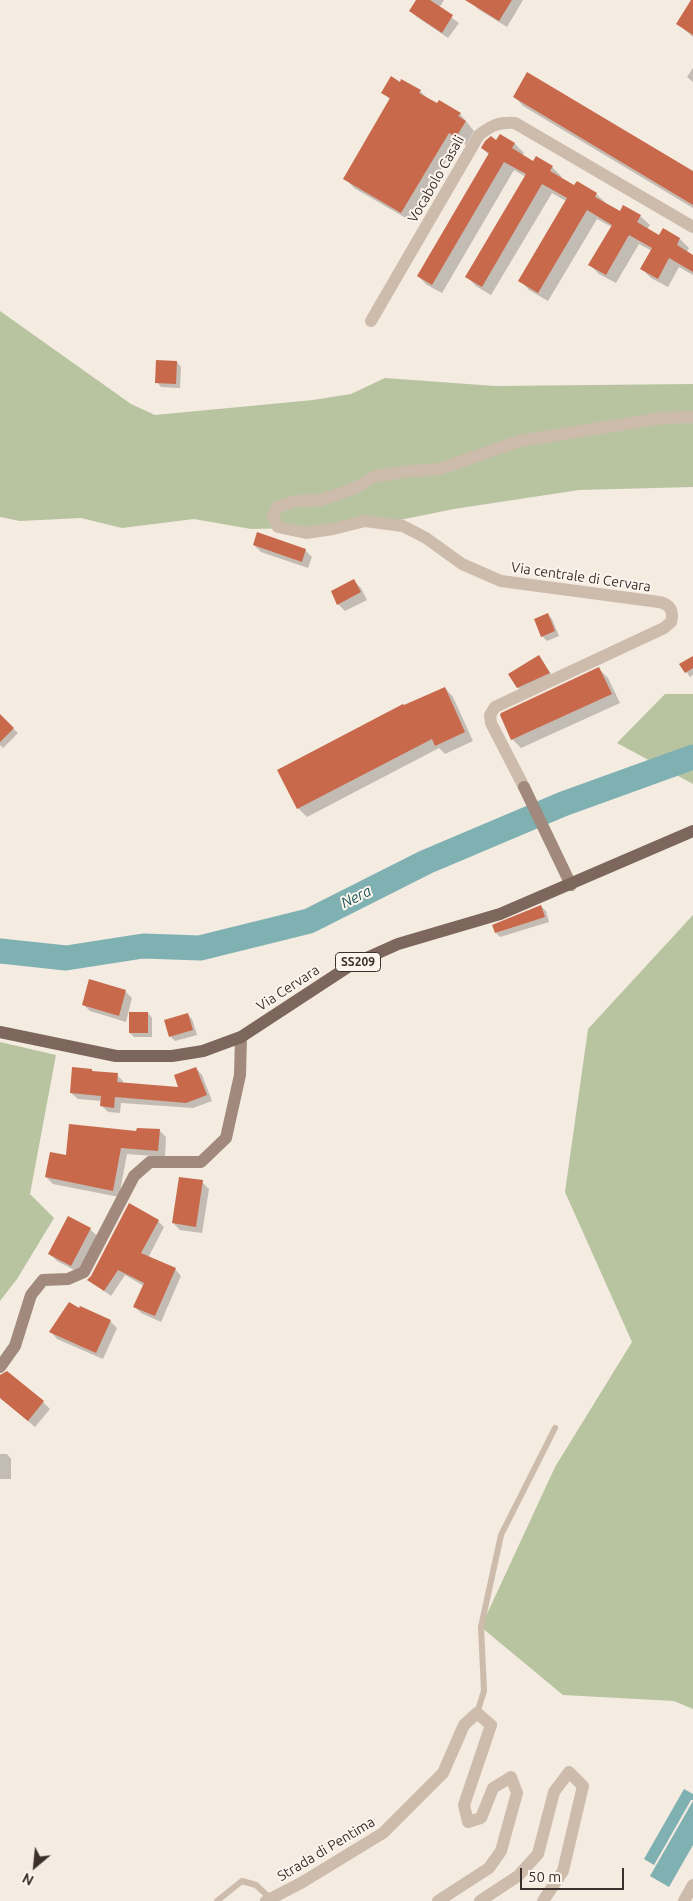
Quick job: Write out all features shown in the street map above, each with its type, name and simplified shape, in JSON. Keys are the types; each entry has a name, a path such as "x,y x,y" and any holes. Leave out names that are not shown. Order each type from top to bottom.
{"main road":[{"name":"Via Cervara","path":"0,1032 116,1056 172,1056 203,1051 241,1037 351,965 398,944 500,914 693,831"}],"street":[{"name":"Vocabolo Casali","path":"371,321 479,135 488,128 502,122 516,123 693,227"},
{"name":"Via centrale di Cervara","path":"571,885 550,839 491,723 490,715 495,707 664,628 671,622 672,613 670,608 659,602 501,581 462,564 426,538 403,526 365,521 333,530 306,533 278,527 273,517 277,507 296,501 321,500 356,488 372,476 440,469 519,441 663,418 693,417"},
{"path":"0,1367 16,1346 31,1295 43,1280 68,1279 84,1272 134,1176 150,1162 201,1162 226,1138 240,1075 241,1037"},
{"path":"438,1901 488,1868 501,1851 518,1793 511,1777 492,1788 480,1818 468,1822 464,1805 490,1725 477,1713"},
{"name":"Strada di Pentima","path":"269,1900 383,1833 443,1773 464,1725 477,1713"},
{"path":"480,1901 518,1876 538,1854 554,1792 569,1772 583,1786 563,1871 543,1901"},
{"path":"684,1901 693,1885"}],"lane":[{"path":"477,1713 484,1691 481,1627 502,1535 555,1428"},
{"path":"217,1901 242,1881 256,1885 269,1900"}],"green space":[{"path":"0,311 131,404 155,415 313,400 351,394 385,378 495,386 693,384 693,487 579,490 454,509 365,527 251,529 194,519 122,528 81,518 20,521 0,517"},
{"path":"665,694 693,694 693,784 617,743"},
{"path":"693,915 693,1709 674,1701 563,1695 481,1627 555,1467 632,1342 565,1192 588,1029"},
{"path":"0,1042 56,1055 30,1194 54,1218 17,1279 0,1301"}],"water":[{"path":"684,1789 693,1794 693,1800 691,1800 654,1865 644,1859"},
{"path":"693,1801 693,1845 669,1887 650,1876"}],"building":[{"path":"416,0 430,0 453,15 442,33 409,11"},
{"path":"465,0 512,0 499,21"},
{"path":"691,0 693,0 693,35 676,24"},
{"path":"527,72 693,171 693,205 513,97"},
{"path":"391,76 400,82 401,79 421,90 419,93 437,103 439,100 461,113 458,116 466,121 456,137 449,133 401,213 343,179 390,98 381,93"},
{"path":"500,134 515,143 512,148 533,161 536,156 553,166 550,171 574,185 577,181 597,193 595,197 620,211 623,205 641,215 637,222 659,235 663,228 680,238 677,245 693,255 693,272 669,258 658,279 640,269 652,248 629,235 606,275 588,265 612,225 587,210 538,293 518,281 567,198 542,184 482,287 465,277 526,174 504,162 432,285 417,276 489,153 481,148 485,141 491,136 496,140"},
{"path":"156,360 177,361 176,384 155,383"},
{"path":"257,532 306,549 302,562 253,545"},
{"path":"354,579 361,592 337,605 331,591"},
{"path":"548,613 555,631 541,637 534,619"},
{"path":"539,655 550,673 517,688 508,674"},
{"path":"693,656 693,668 685,673 679,664"},
{"path":"599,667 612,694 511,740 500,715 501,713"},
{"path":"445,687 465,732 435,746 432,739 297,809 277,770 403,704"},
{"path":"0,714 14,728 0,742"},
{"path":"541,905 545,917 495,933 492,925"},
{"path":"89,979 126,990 119,1016 82,1005"},
{"path":"129,1012 148,1012 148,1033 129,1033"},
{"path":"188,1013 193,1030 169,1037 164,1020"},
{"path":"72,1067 118,1073 117,1082 178,1087 174,1075 196,1067 207,1095 186,1103 115,1097 114,1108 100,1106 101,1096 70,1093"},
{"path":"69,1124 136,1131 137,1128 160,1129 158,1151 121,1148 113,1191 45,1177 50,1152 66,1155"},
{"path":"179,1177 203,1180 196,1227 172,1223"},
{"path":"129,1203 159,1220 141,1253 176,1268 155,1316 133,1307 144,1283 118,1270 104,1291 87,1280 91,1276"},
{"path":"68,1216 91,1228 71,1266 48,1254"},
{"path":"69,1302 79,1308 80,1306 111,1320 96,1353 49,1332"},
{"path":"7,1371 44,1401 28,1421 0,1398 0,1375"}],"waterway":[{"name":"Nera","path":"0,951 66,958 143,946 200,948 309,921 426,862 563,804 693,757"}]}
